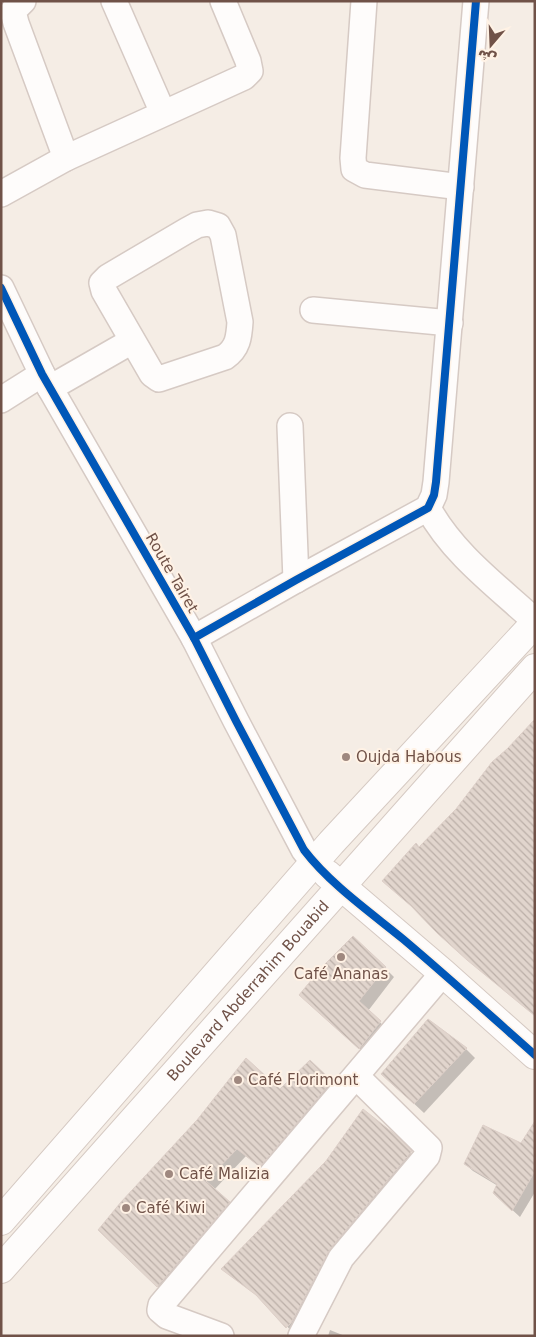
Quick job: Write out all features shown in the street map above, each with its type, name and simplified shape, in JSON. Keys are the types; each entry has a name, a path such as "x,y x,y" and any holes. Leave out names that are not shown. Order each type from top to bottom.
{"main road":[{"path":"1,1221 314,863 535,622"},
{"name":"Boulevard Abderrahim Bouabid","path":"1,1269 535,668"},
{"name":"Route Tairet","path":"314,863 443,973 535,1055"}],"street":[{"path":"23,1 13,11 16,23 66,158"},
{"path":"114,1 163,113"},
{"path":"1,194 66,158 244,77 250,71 248,62 223,1"},
{"path":"364,1 353,158 354,169 364,175 461,187"},
{"path":"194,638 428,508 434,495 476,1"},
{"path":"208,223 218,226 223,235 240,322 240,334 232,352 225,357 158,379 152,374 132,341 104,292 102,283 108,277 197,224 208,223"},
{"name":"Route Tairet","path":"1,288 46,381 194,638 304,850 314,863"},
{"path":"313,310 450,323"},
{"path":"1,400 132,341"},
{"path":"290,426 296,580"},
{"path":"428,508 438,527 457,549 535,622"},
{"path":"221,1336 167,1316 160,1310 161,1305 443,973"},
{"path":"301,1336 341,1258 428,1156 429,1148 357,1076"}],"building":[{"path":"535,719 535,1016 467,960 382,881 416,843 419,847 456,809 492,762"},
{"path":"353,936 386,967 359,1001 381,1021 359,1049 299,995 323,966"},
{"path":"428,1019 467,1048 414,1104 381,1074"},
{"path":"246,1058 280,1089 310,1060 332,1081 260,1167 237,1149 206,1181 230,1202 157,1287 98,1230 121,1202 197,1120"},
{"path":"363,1109 397,1136 412,1151 330,1249 291,1323 286,1328 256,1295 221,1269 326,1161"},
{"path":"535,1121 535,1171 512,1211 493,1193 497,1184 464,1164 483,1125 521,1143"}],"cycle path":[{"path":"194,638 428,508 434,495 476,1"},
{"path":"1,288 42,374 194,638 304,850 338,886 420,953 535,1055"}],"place":[{"name":"Oujda Habous","path":"346,757"},
{"name":"Café Ananas","path":"341,957"},
{"name":"Café Florimont","path":"238,1080"},
{"name":"Café Malizia","path":"169,1174"},
{"name":"Café Kiwi","path":"126,1208"}]}
